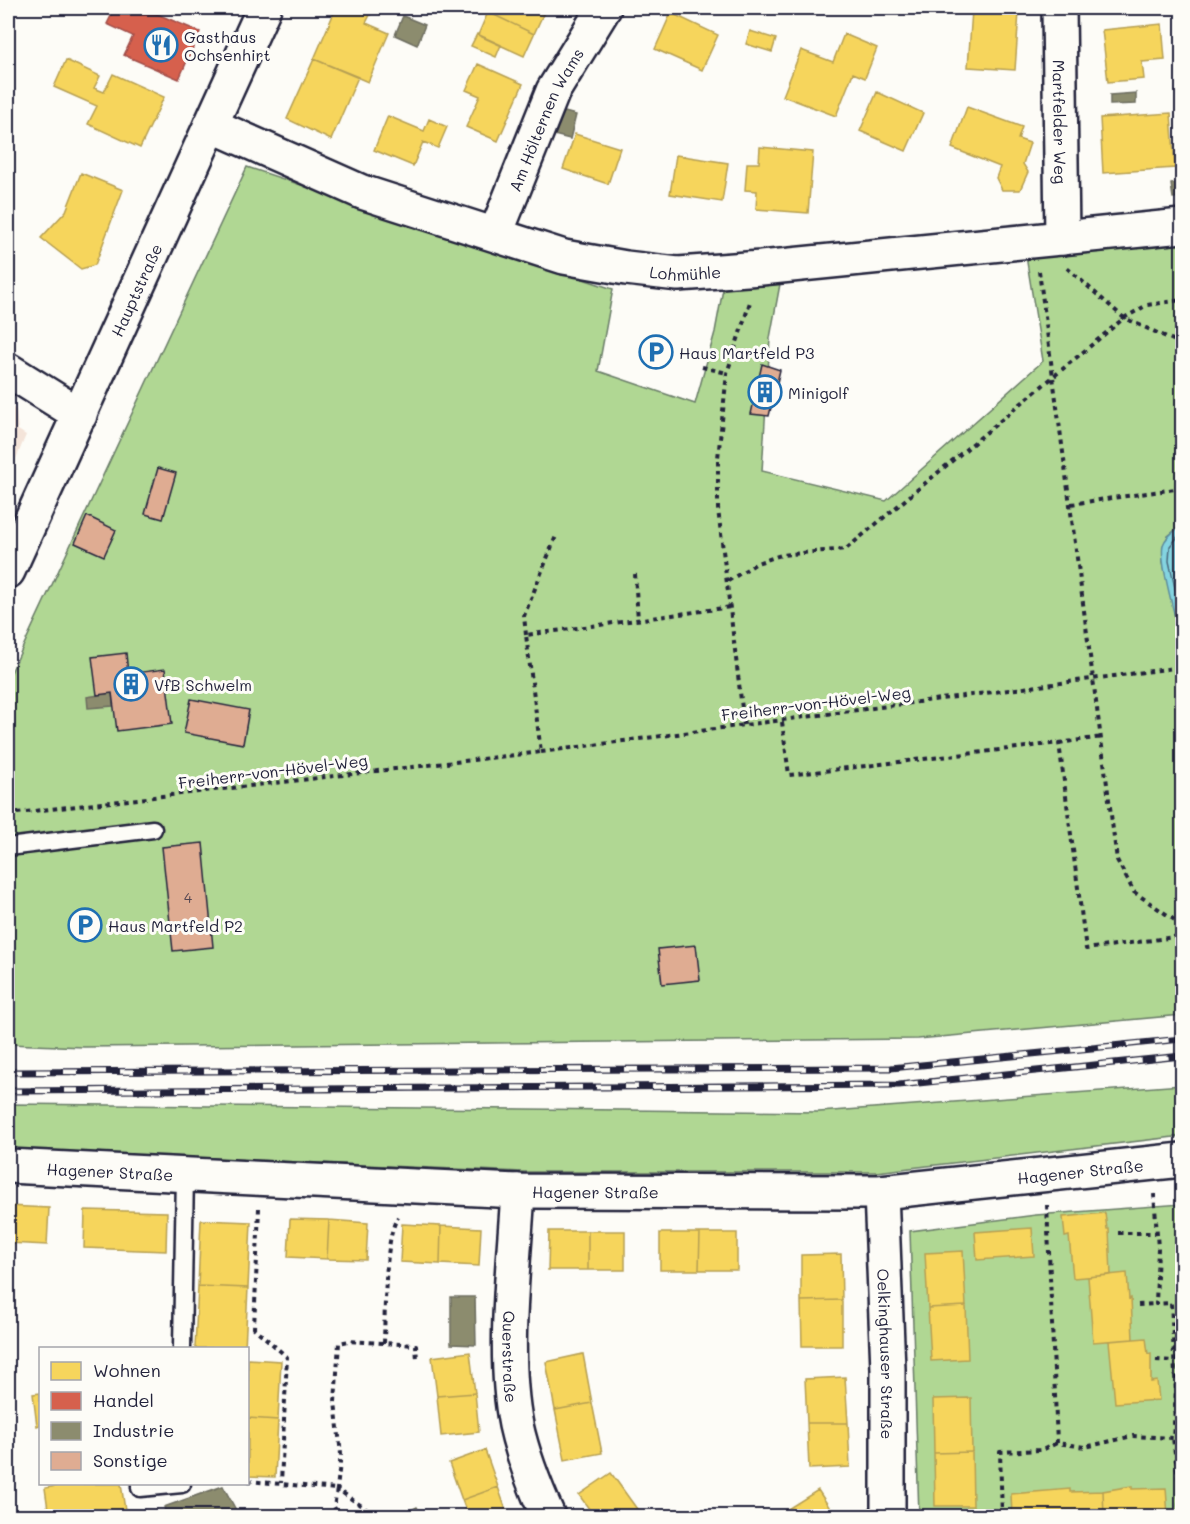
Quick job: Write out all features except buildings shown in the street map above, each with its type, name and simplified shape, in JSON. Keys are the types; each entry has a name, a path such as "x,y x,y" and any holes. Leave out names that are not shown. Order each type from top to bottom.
{"street":[{"name":"Hauptstraße","path":"8,571 264,8"},
{"name":"Am Hölternen Wams","path":"496,234 553,91 590,26 604,8"},
{"name":"Martfelder Weg","path":"1048,239 1059,8"},
{"name":"Lohmühle","path":"211,125 362,192 564,257 678,274 761,268 1182,226"},
{"path":"8,370 80,415"},
{"name":"Hagener Straße","path":"8,1166 518,1191 881,1192 1167,1162"},
{"name":"Querstraße","path":"518,1191 511,1383 521,1444 528,1469 548,1516"},
{"name":"Oelkinghauser Straße","path":"881,1192 888,1369 888,1516"}],"lane":[{"path":"8,847 153,829"},
{"path":"182,1347 184,1173"},
{"path":"140,1485 140,1488 172,1485"}],"path":[{"path":"1048,239 1124,318 1182,344"},
{"path":"1048,239 1052,376 1118,860 1134,892 1182,925"},
{"path":"744,725 718,509 718,458 727,373 761,268"},
{"path":"728,581 757,563 781,555 846,549 1124,318 1147,305 1182,300"},
{"path":"702,367 727,373"},
{"path":"1071,504 1182,488"},
{"path":"541,752 524,616 556,536"},
{"path":"635,574 638,620"},
{"path":"526,635 731,607"},
{"name":"Freiherr-von-Hövel-Weg","path":"8,814 782,722 1094,677 1180,667"},
{"path":"782,722 789,775 1102,737"},
{"path":"1059,743 1086,949 1182,936"},
{"path":"1156,1304 1158,1248 1155,1233 1167,1162"},
{"path":"1045,1174 1056,1443"},
{"path":"260,1177 254,1328 287,1357 281,1483"},
{"path":"384,1343 388,1266 393,1224 399,1216 400,1184"},
{"path":"1118,1233 1155,1233"},
{"path":"1138,1305 1171,1303 1176,1391 1173,1438 1180,1516"},
{"path":"339,1516 334,1507 341,1454 336,1402 339,1343 416,1345 417,1360"},
{"path":"1156,1360 1174,1361"},
{"path":"1002,1516 1000,1452 1042,1450 1056,1443 1085,1447 1133,1436 1173,1438 1182,1434"},
{"path":"249,1481 337,1489 376,1516"}],"shaded area":[{"path":"8,404 16,410 18,430 26,435 8,478"}],"green space":[{"path":"247,167 613,289 598,371 695,404 715,332 723,289 780,284 770,338 762,471 886,501 1043,361 1026,256 1182,242 1182,525 1168,536 1163,546 1163,562 1182,646 1182,1015 918,1039 84,1047 8,1044 8,679"},
{"path":"1182,1085 1182,1136 876,1172 523,1172 8,1149 8,1104 819,1112"},
{"path":"1182,1204 1182,1516 919,1516 910,1231 1036,1215"}],"water":[{"path":"1182,525 1182,646 1166,580 1163,545 1166,539"}],"railway":[{"path":"8,1072 891,1068 1182,1039"},
{"path":"8,1091 899,1085 1182,1056"}],"place":[{"name":"Gasthaus Ochsenhirt","path":"161,45"},
{"name":"Haus Martfeld P3","path":"656,352"},
{"name":"Minigolf","path":"765,392"},
{"name":"VfB Schwelm","path":"131,684"},
{"name":"Haus Martfeld P2","path":"85,925"}]}
